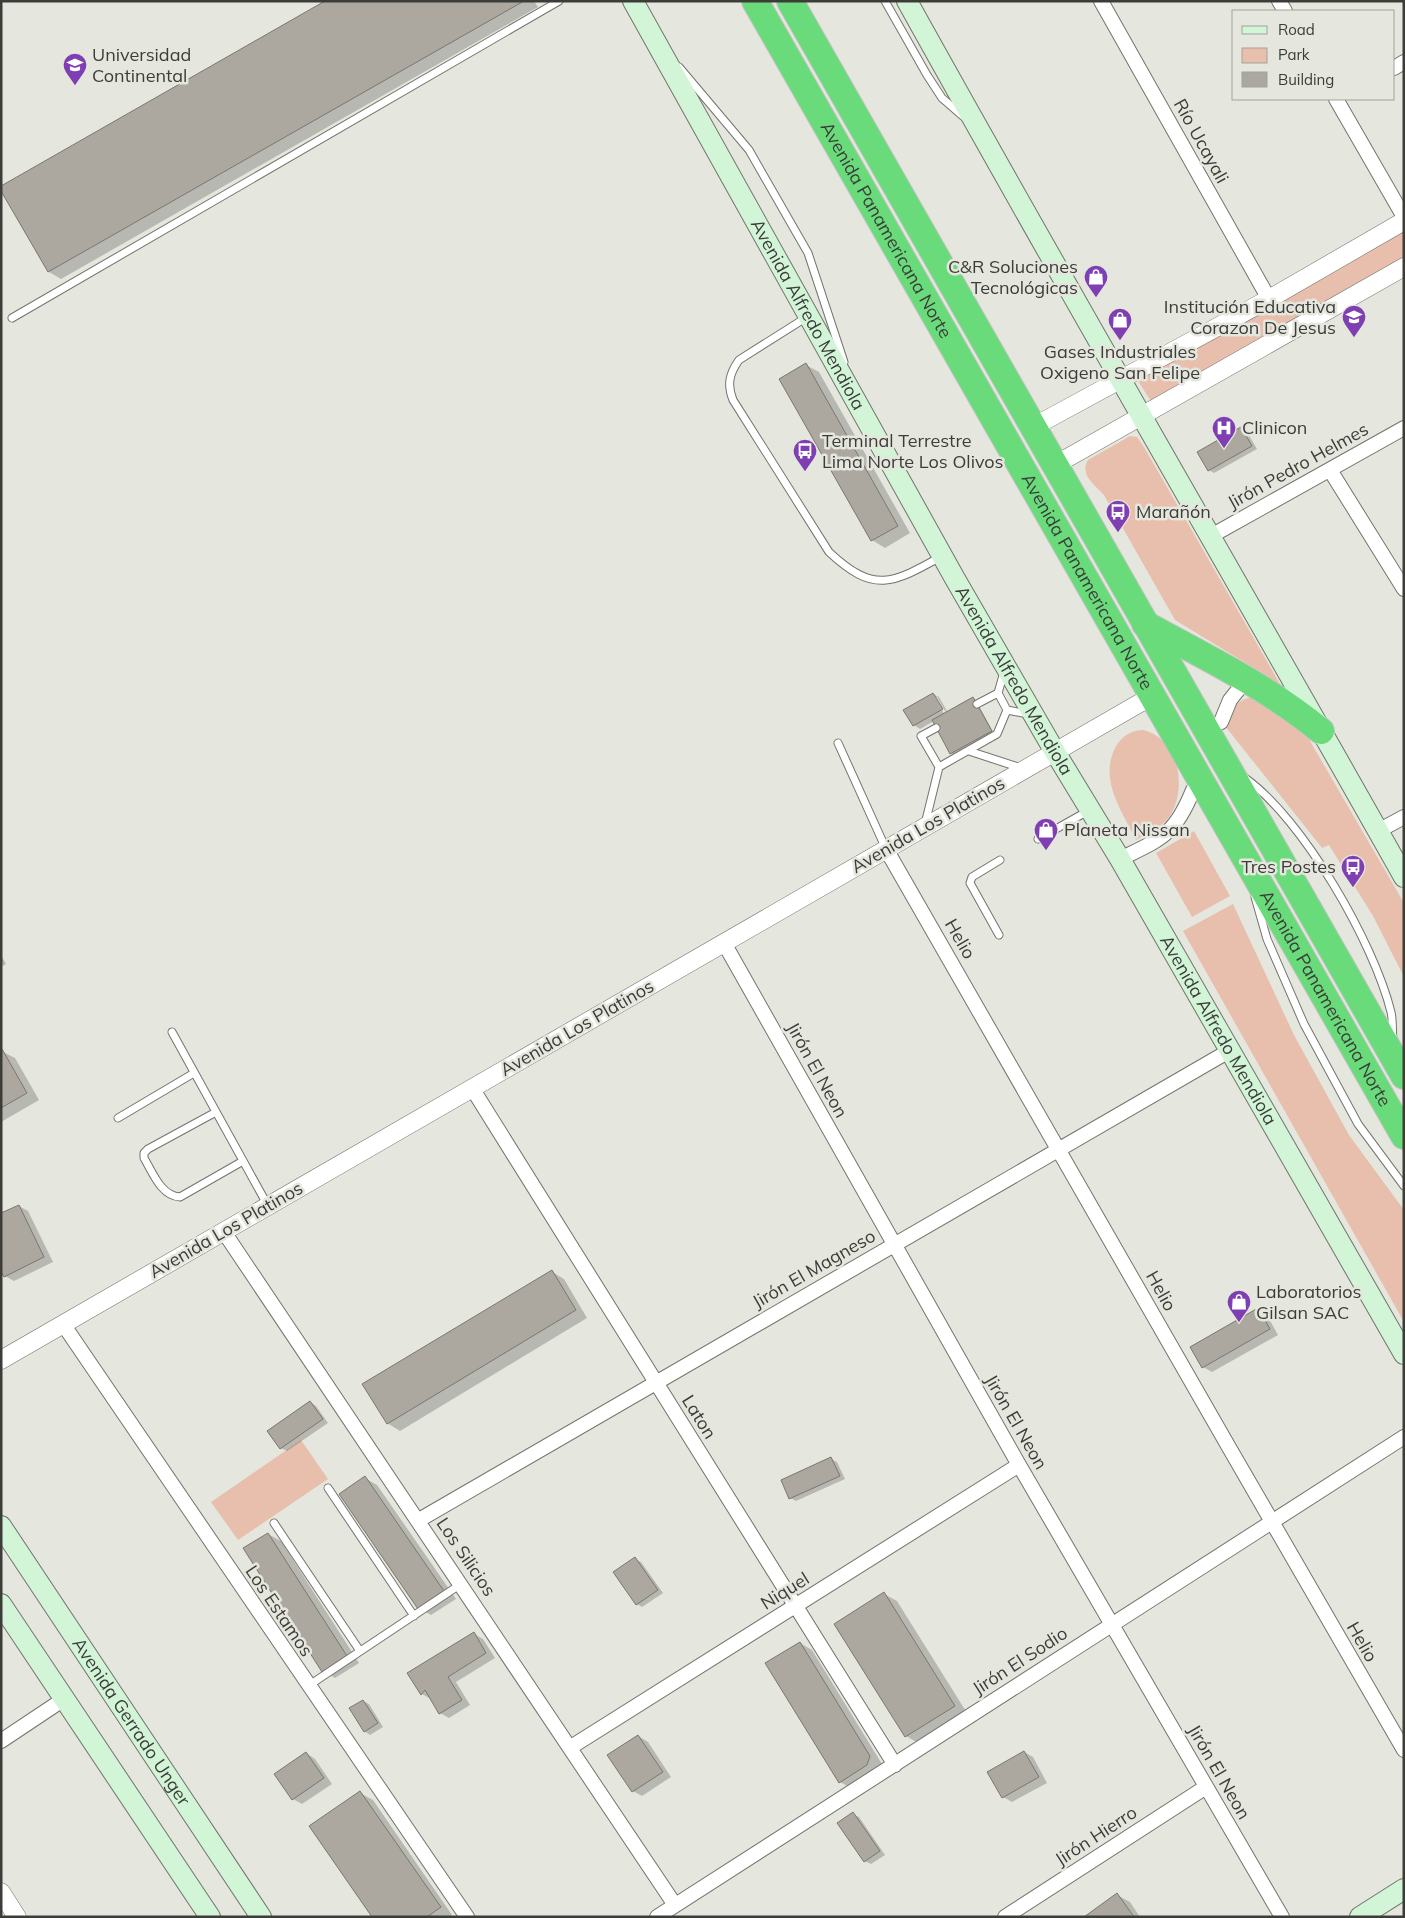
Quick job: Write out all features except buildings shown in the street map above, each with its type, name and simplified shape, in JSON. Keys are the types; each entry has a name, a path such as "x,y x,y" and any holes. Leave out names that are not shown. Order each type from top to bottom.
{"highway":[{"path":"746,1 790,63"},
{"name":"Avenida Panamericana Norte","path":"755,1 1404,1136"},
{"name":"Avenida Panamericana Norte","path":"790,1 1399,1068"},
{"path":"799,1 809,35"},
{"path":"1145,624 1290,705 1321,730"}],"main road":[{"name":"Avenida Alfredo Mendiola","path":"633,1 942,556 1089,810 1120,858 1404,1354"},
{"path":"907,1 1140,417 1211,536 1404,876"},
{"name":"Avenida Gerrado Unger","path":"1,1526 260,1917"},
{"path":"1,1604 210,1917"},
{"path":"1360,1917 1404,1889"}],"street":[{"name":"Río Ucayali","path":"1101,1 1269,299"},
{"path":"1338,100 1404,217"},
{"path":"1033,427 1269,299 1404,221"},
{"path":"1055,465 1404,268"},
{"name":"Jirón Pedro Helmes","path":"1211,536 1404,428"},
{"path":"1330,470 1404,589"},
{"path":"1220,722 1230,700 1246,680"},
{"name":"Avenida Los Platinos","path":"1,1360 1152,696"},
{"path":"1120,858 1170,831 1179,820 1193,790"},
{"path":"1378,831 1404,817"},
{"name":"Helio","path":"886,849 1060,1149 1270,1523 1404,1750"},
{"name":"Jirón El Neon","path":"724,943 1018,1465 1282,1917"},
{"name":"Jirón El Magneso","path":"418,1520 1229,1051"},
{"name":"Laton","path":"472,1088 895,1765"},
{"name":"Los Silicios","path":"224,1232 462,1584 675,1905"},
{"name":"Los Estamos","path":"63,1324 466,1917"},
{"name":"Jirón El Sodio","path":"657,1917 1404,1436"},
{"name":"Niquel","path":"571,1747 1018,1465"},
{"path":"1,1741 64,1699"},
{"name":"Jirón Hierro","path":"1005,1917 1206,1786"},
{"path":"1,1892 17,1917"}],"lane":[{"path":"12,318 559,1"},
{"path":"886,1 942,98 979,130"},
{"path":"649,30 749,150 808,254 860,409"},
{"path":"808,317 739,360 731,371 729,380 729,390 733,400 829,552 848,570 866,578 885,582 916,571 942,556"},
{"path":"977,704 998,692 1006,667"},
{"path":"998,692 1008,710"},
{"path":"1008,710 1034,715"},
{"path":"939,767 997,734 1008,710"},
{"path":"924,827 939,767 921,736 936,728"},
{"path":"838,744 886,849"},
{"path":"969,751 1025,769"},
{"path":"1038,839 1089,810"},
{"path":"1242,854 1267,939 1304,1024 1358,1124 1404,1186"},
{"path":"999,934 970,883 972,877 1000,860"},
{"path":"172,1032 268,1206"},
{"path":"118,1118 194,1073"},
{"path":"216,1112 148,1149 144,1153 144,1158 164,1191 172,1197 180,1197 243,1161"},
{"path":"328,1488 414,1616"},
{"path":"274,1523 360,1651"},
{"path":"308,1686 462,1584"}],"green space":[{"path":"1404,231 1404,259 1152,403 1138,381"},
{"path":"1130,436 1137,437 1144,447 1280,684 1175,620 1104,495 1089,479 1085,470 1088,460"},
{"path":"1255,697 1306,734 1404,903 1404,977 1373,916 1329,845 1322,848 1225,726 1239,702"},
{"path":"1143,730 1156,735 1166,744 1173,756 1179,783 1173,810 1166,821 1136,840 1114,795 1110,772 1111,760 1120,740 1130,733"},
{"path":"1194,831 1230,896 1192,917 1156,853"},
{"path":"1233,904 1294,1035 1349,1135 1404,1210 1404,1322 1183,931"},
{"path":"301,1440 328,1479 238,1540 211,1502"}],"place":[{"name":"Universidad Continental","path":"75,86"},
{"name":"C&R Soluciones Tecnológicas","path":"1096,298"},
{"name":"Institución Educativa Corazon De Jesus","path":"1354,338"},
{"name":"Gases Industriales Oxigeno San Felipe","path":"1120,341"},
{"name":"Clinicon","path":"1224,449"},
{"name":"Terminal Terrestre Lima Norte Los Olivos","path":"805,472"},
{"name":"Marañón","path":"1118,533"},
{"name":"Planeta Nissan","path":"1046,851"},
{"name":"Tres Postes","path":"1353,888"},
{"name":"Laboratorios Gilsan SAC","path":"1239,1323"}]}
